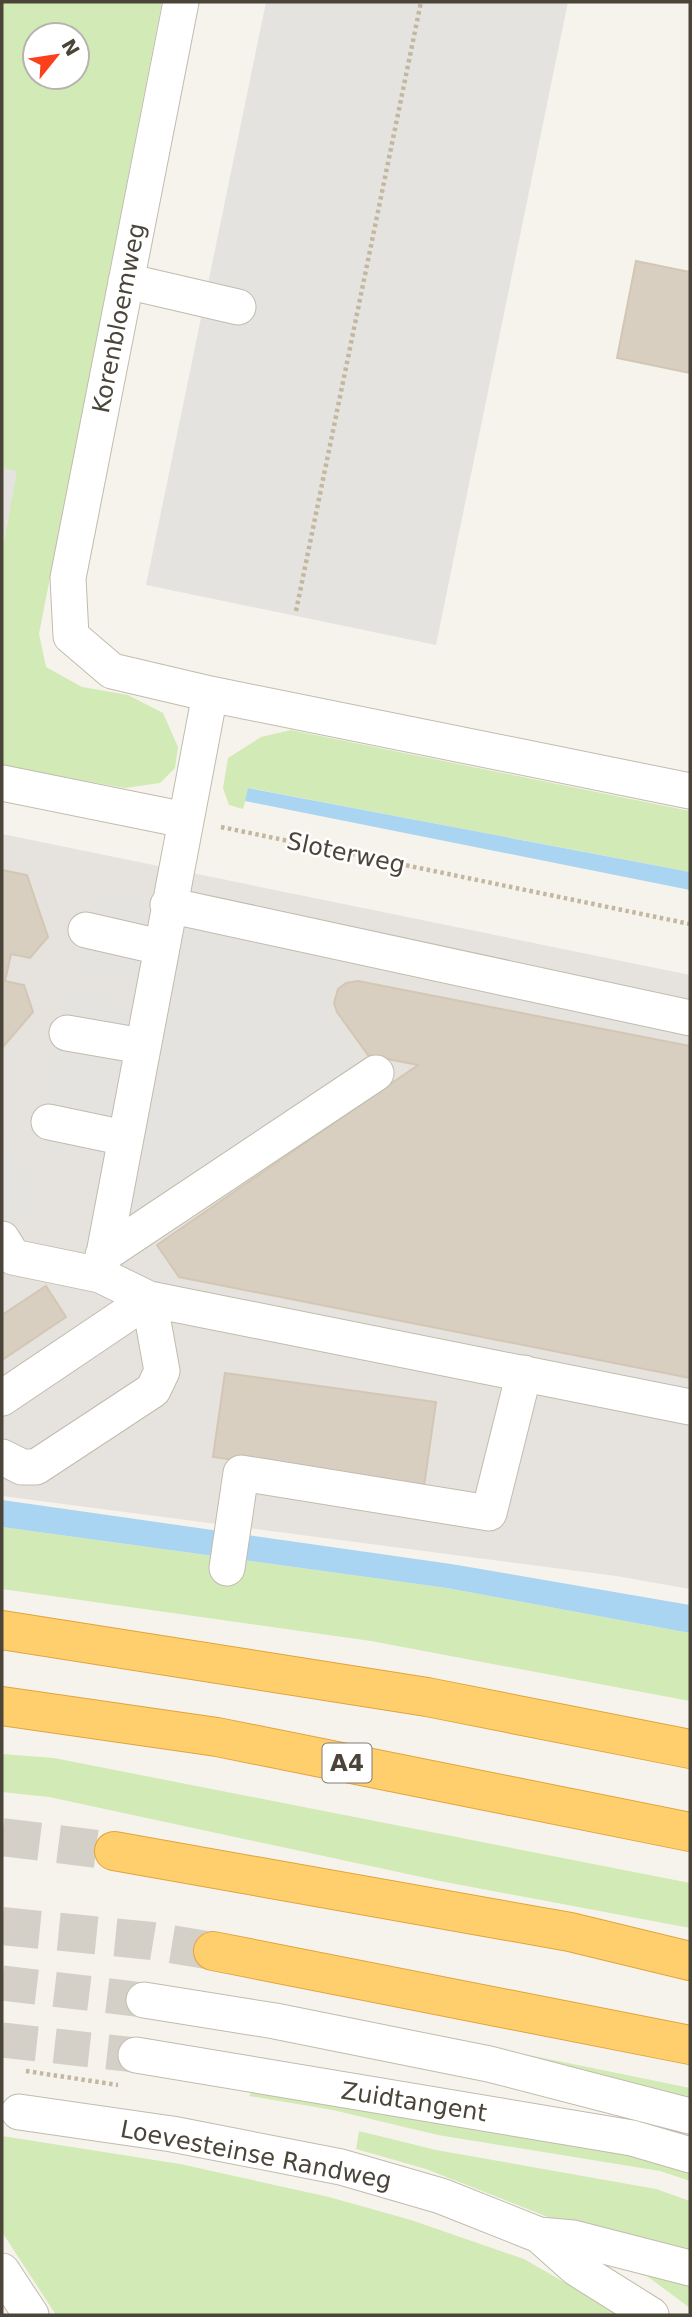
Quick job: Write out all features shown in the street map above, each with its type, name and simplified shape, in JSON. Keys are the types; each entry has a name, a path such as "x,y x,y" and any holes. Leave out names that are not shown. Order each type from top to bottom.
{"highway":[{"path":"2,1630 427,1697 690,1749"},
{"name":"A4","path":"2,1706 217,1737 690,1832"},
{"path":"114,1851 570,1932 690,1961"},
{"path":"212,1951 690,2045"}],"street":[{"name":"Korenbloemweg","path":"181,2 68,578 71,636 112,671 210,694"},
{"path":"126,281 238,307"},
{"path":"102,1265 160,947 210,694 690,791"},
{"path":"2,783 186,820"},
{"path":"168,905 690,1018"},
{"path":"86,930 160,947"},
{"path":"67,1033 142,1046"},
{"path":"102,1265 376,1073"},
{"path":"49,1122 125,1139"},
{"path":"5,1253 102,1265 149,1299 690,1407"},
{"path":"2,1398 149,1299"},
{"path":"2,1457 22,1467 36,1467 153,1390 162,1371 149,1299"},
{"path":"227,1568 241,1473 489,1513 523,1373"},
{"path":"144,2000 275,2021 489,2064 690,2116"},
{"name":"Zuidtangent","path":"136,2055 632,2138 690,2155"},
{"name":"Loevesteinse Randweg","path":"19,2112 172,2134 341,2168 441,2196 539,2235 573,2238 690,2268"},
{"path":"539,2235 576,2268 652,2315"},
{"path":"2,2271 31,2315"}],"path":[{"path":"296,611 421,2"},
{"name":"Sloterweg","path":"186,820 690,924"}],"shaded area":[{"path":"266,2 568,2 436,645 146,585"},
{"path":"2,468 17,471 2,553"},
{"path":"2,834 690,975 690,1589 616,1576 2,1496"},
{"path":"89,885 161,902 142,987 70,971"},
{"path":"174,924 339,955 328,1013 360,1063 126,1223"},
{"path":"66,988 138,1002 108,1167 35,1153"},
{"path":"2,1132 46,1204 12,1225 2,1209"}],"green space":[{"path":"2,2 162,2 39,634 46,667 82,687 128,695 163,713 178,747 175,768 160,783 125,788 2,766 2,553 16,472 2,468"},
{"path":"291,730 690,811 690,872 249,788 243,809 229,805 223,788 228,758 261,737"},
{"path":"2,1527 447,1588 690,1633 690,1701 371,1641 2,1589"},
{"path":"2,1754 54,1758 690,1883 690,1928 440,1881 49,1797 2,1792"},
{"path":"363,2021 690,2088 690,2110"},
{"path":"255,2085 690,2164 690,2181 660,2171 438,2135 333,2110 249,2096"},
{"path":"359,2131 436,2150 656,2189 690,2201 690,2259 596,2236 426,2169 356,2149"},
{"path":"2,2136 180,2164 329,2197 411,2220 524,2259 621,2315 56,2315 2,2232"},
{"path":"632,2265 690,2278 690,2308"}],"water":[{"path":"248,788 690,872 690,890 245,801"},
{"path":"2,1500 451,1564 690,1605 690,1633 447,1588 2,1527"}],"building":[{"path":"636,261 690,272 690,373 617,358"},
{"path":"2,870 27,875 48,937 30,958 11,954 5,981 24,985 33,1012 2,1048"},
{"path":"358,981 690,1046 690,1378 179,1277 157,1245 418,1065 368,1055 337,1012 334,1003 338,989 346,983"},
{"path":"46,1286 66,1317 2,1360 2,1315"},
{"path":"225,1373 436,1402 424,1486 213,1457"}],"tunnel":[{"path":"2,1837 114,1851"},
{"path":"2,1926 152,1941 213,1951"},
{"path":"2,1983 144,2000"},
{"path":"2,2040 136,2055"}]}
